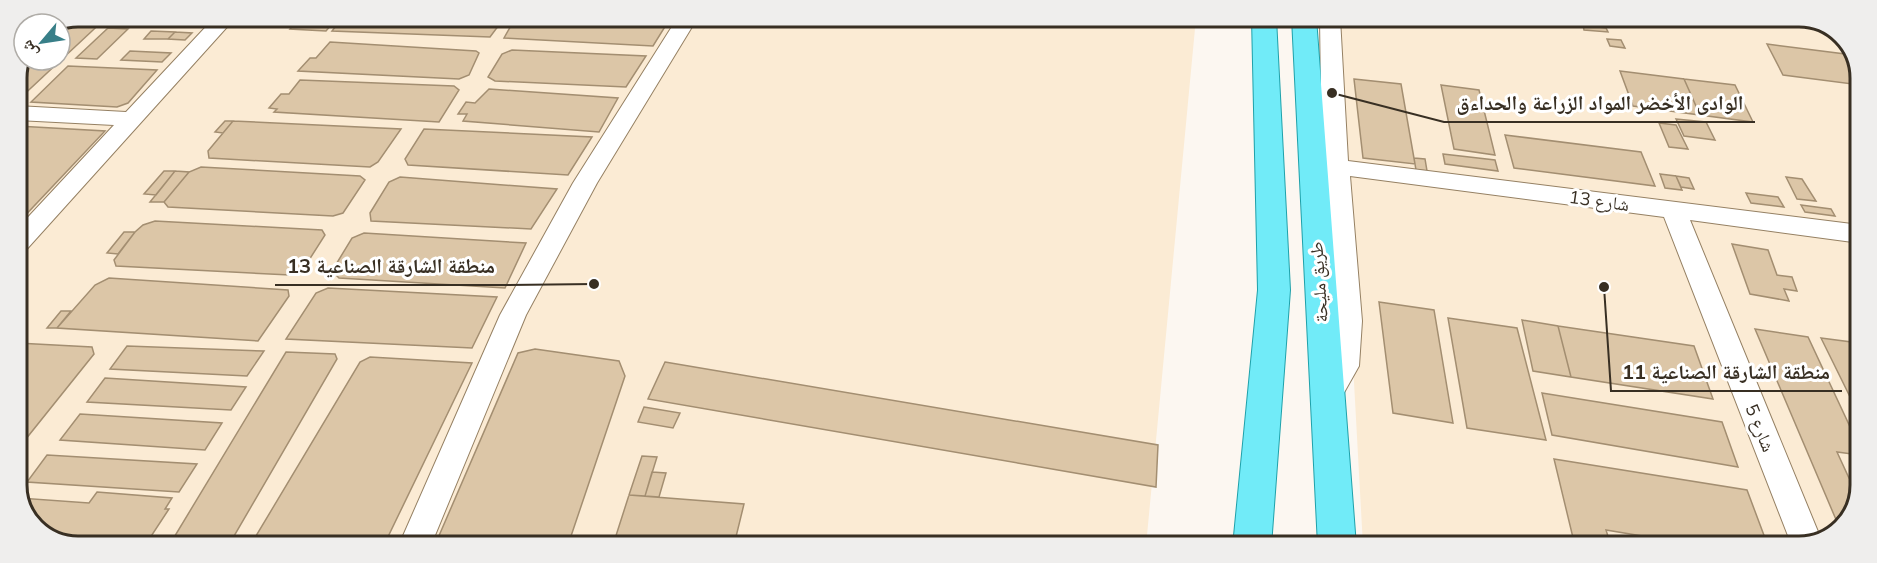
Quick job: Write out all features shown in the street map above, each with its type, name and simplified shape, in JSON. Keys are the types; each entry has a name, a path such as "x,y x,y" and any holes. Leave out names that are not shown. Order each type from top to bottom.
{"main road":[{"path":"1253,536 1274,290 1264,27"},
{"name":"طريق مليحة","path":"1305,27 1336,536"}],"street":[{"path":"27,232 217,27"},
{"path":"419,536 513,315 585,183 682,27"},
{"path":"1328,397 1338,382 1348,350 1349,304 1332,95 1330,27"},
{"path":"27,114 132,119"},
{"name":"شارع 13","path":"1339,166 1850,233"},
{"name":"شارع 5","path":"1674,211 1804,536"}],"shaded area":[{"path":"78,27 1195,27 1147,536 78,536 55,531 42,521 32,508 27,488 28,72 72,72 72,28"},
{"path":"1334,27 1799,27 1812,29 1833,40 1846,58 1850,75 1850,485 1846,505 1835,521 1825,529 1799,536 1362,536"}],"building":[{"path":"96,27 72,50 72,28"},
{"path":"292,27 329,27 326,31 290,29"},
{"path":"335,27 498,27 490,37 332,31"},
{"path":"510,27 665,27 653,46 504,38"},
{"path":"1583,27 1598,27 1606,28 1608,32 1584,30"},
{"path":"108,28 128,29 97,59 76,58"},
{"path":"151,31 175,32 168,39 144,39"},
{"path":"175,32 192,33 185,40 168,39"},
{"path":"1607,39 1621,40 1625,48 1610,46"},
{"path":"330,42 479,53 469,75 459,79 298,71 310,58 316,58"},
{"path":"1767,44 1843,54 1848,65 1850,84 1783,75"},
{"path":"512,50 646,56 626,87 495,81 488,77 502,54"},
{"path":"130,51 171,53 162,62 121,60"},
{"path":"72,66 157,70 128,103 117,107 31,102 62,72 72,72"},
{"path":"1620,71 1684,79 1700,115 1633,106"},
{"path":"28,72 48,72 27,92"},
{"path":"1354,79 1401,84 1415,164 1363,158"},
{"path":"1684,79 1735,85 1753,122 1700,115"},
{"path":"300,80 454,86 459,90 439,122 274,112 277,109 269,108 281,94 289,94"},
{"path":"1441,85 1479,90 1495,155 1454,149"},
{"path":"489,89 618,98 599,132 463,121 467,114 458,114 466,102 475,103"},
{"path":"1676,119 1706,122 1715,140 1684,136"},
{"path":"225,121 233,121 223,133 215,132"},
{"path":"233,121 401,129 378,162 370,167 209,158 208,151"},
{"path":"1659,123 1676,125 1688,149 1669,147"},
{"path":"27,127 105,131 27,213"},
{"path":"424,129 592,137 568,175 408,165 405,159"},
{"path":"1505,135 1641,152 1655,186 1514,168"},
{"path":"1443,154 1495,160 1498,171 1445,164"},
{"path":"1414,158 1425,159 1427,171 1416,170"},
{"path":"201,167 360,176 365,180 343,213 333,216 168,207 164,202 189,172"},
{"path":"164,171 175,171 156,195 144,194"},
{"path":"175,171 189,172 164,202 150,202"},
{"path":"1660,174 1676,176 1682,190 1665,188"},
{"path":"1676,176 1689,178 1694,189 1681,187"},
{"path":"400,177 557,189 531,229 371,221 370,213 389,182"},
{"path":"1786,177 1802,179 1816,201 1797,199"},
{"path":"1746,193 1778,197 1784,207 1751,203"},
{"path":"1801,205 1831,209 1835,216 1805,212"},
{"path":"155,221 322,230 325,235 302,271 290,275 116,266 114,260 135,232 143,225"},
{"path":"124,232 135,232 118,254 107,253"},
{"path":"364,233 526,243 505,288 339,278 332,271 352,238"},
{"path":"1732,244 1768,250 1777,275 1792,277 1797,291 1784,289 1789,301 1750,294"},
{"path":"109,278 288,290 289,296 258,341 57,328 95,285"},
{"path":"328,288 497,297 472,348 286,339 316,293"},
{"path":"1379,302 1434,310 1453,423 1393,413"},
{"path":"61,311 71,311 57,328 47,328"},
{"path":"1448,318 1517,328 1546,440 1467,428"},
{"path":"1522,320 1558,326 1571,377 1533,371"},
{"path":"1558,326 1694,346 1713,399 1571,377"},
{"path":"1755,329 1808,337 1850,427 1850,454 1837,452 1850,478 1850,485 1846,505 1836,520"},
{"path":"1821,338 1850,342 1850,397"},
{"path":"27,344 92,347 94,354 27,438"},
{"path":"127,346 264,351 247,376 110,369"},
{"path":"535,349 619,361 625,376 571,536 439,536 518,353"},
{"path":"286,352 335,354 337,359 234,536 175,536"},
{"path":"370,357 472,363 388,536 256,536 360,362"},
{"path":"665,362 1158,445 1156,487 648,399"},
{"path":"105,378 246,387 231,410 87,402"},
{"path":"1542,393 1722,422 1738,467 1552,435"},
{"path":"644,407 680,413 673,428 638,422"},
{"path":"80,414 222,423 205,450 60,440"},
{"path":"47,455 197,464 179,492 27,482"},
{"path":"642,456 657,457 645,496 629,495"},
{"path":"1554,459 1747,490 1764,536 1642,536 1606,530 1608,536 1573,536"},
{"path":"652,472 666,473 659,497 645,496"},
{"path":"97,492 172,498 165,509 169,509 151,536 78,536 55,531 38,516 32,508 29,499 89,503"},
{"path":"629,495 744,504 736,536 616,536"}],"place":[{"name":"الوادى الأخضر المواد الزراعة والحداءق","path":"1332,93"},
{"name":"منطقة الشارقة الصناعية 13","path":"594,284"},
{"name":"منطقة الشارقة الصناعية 11","path":"1604,287"}]}
